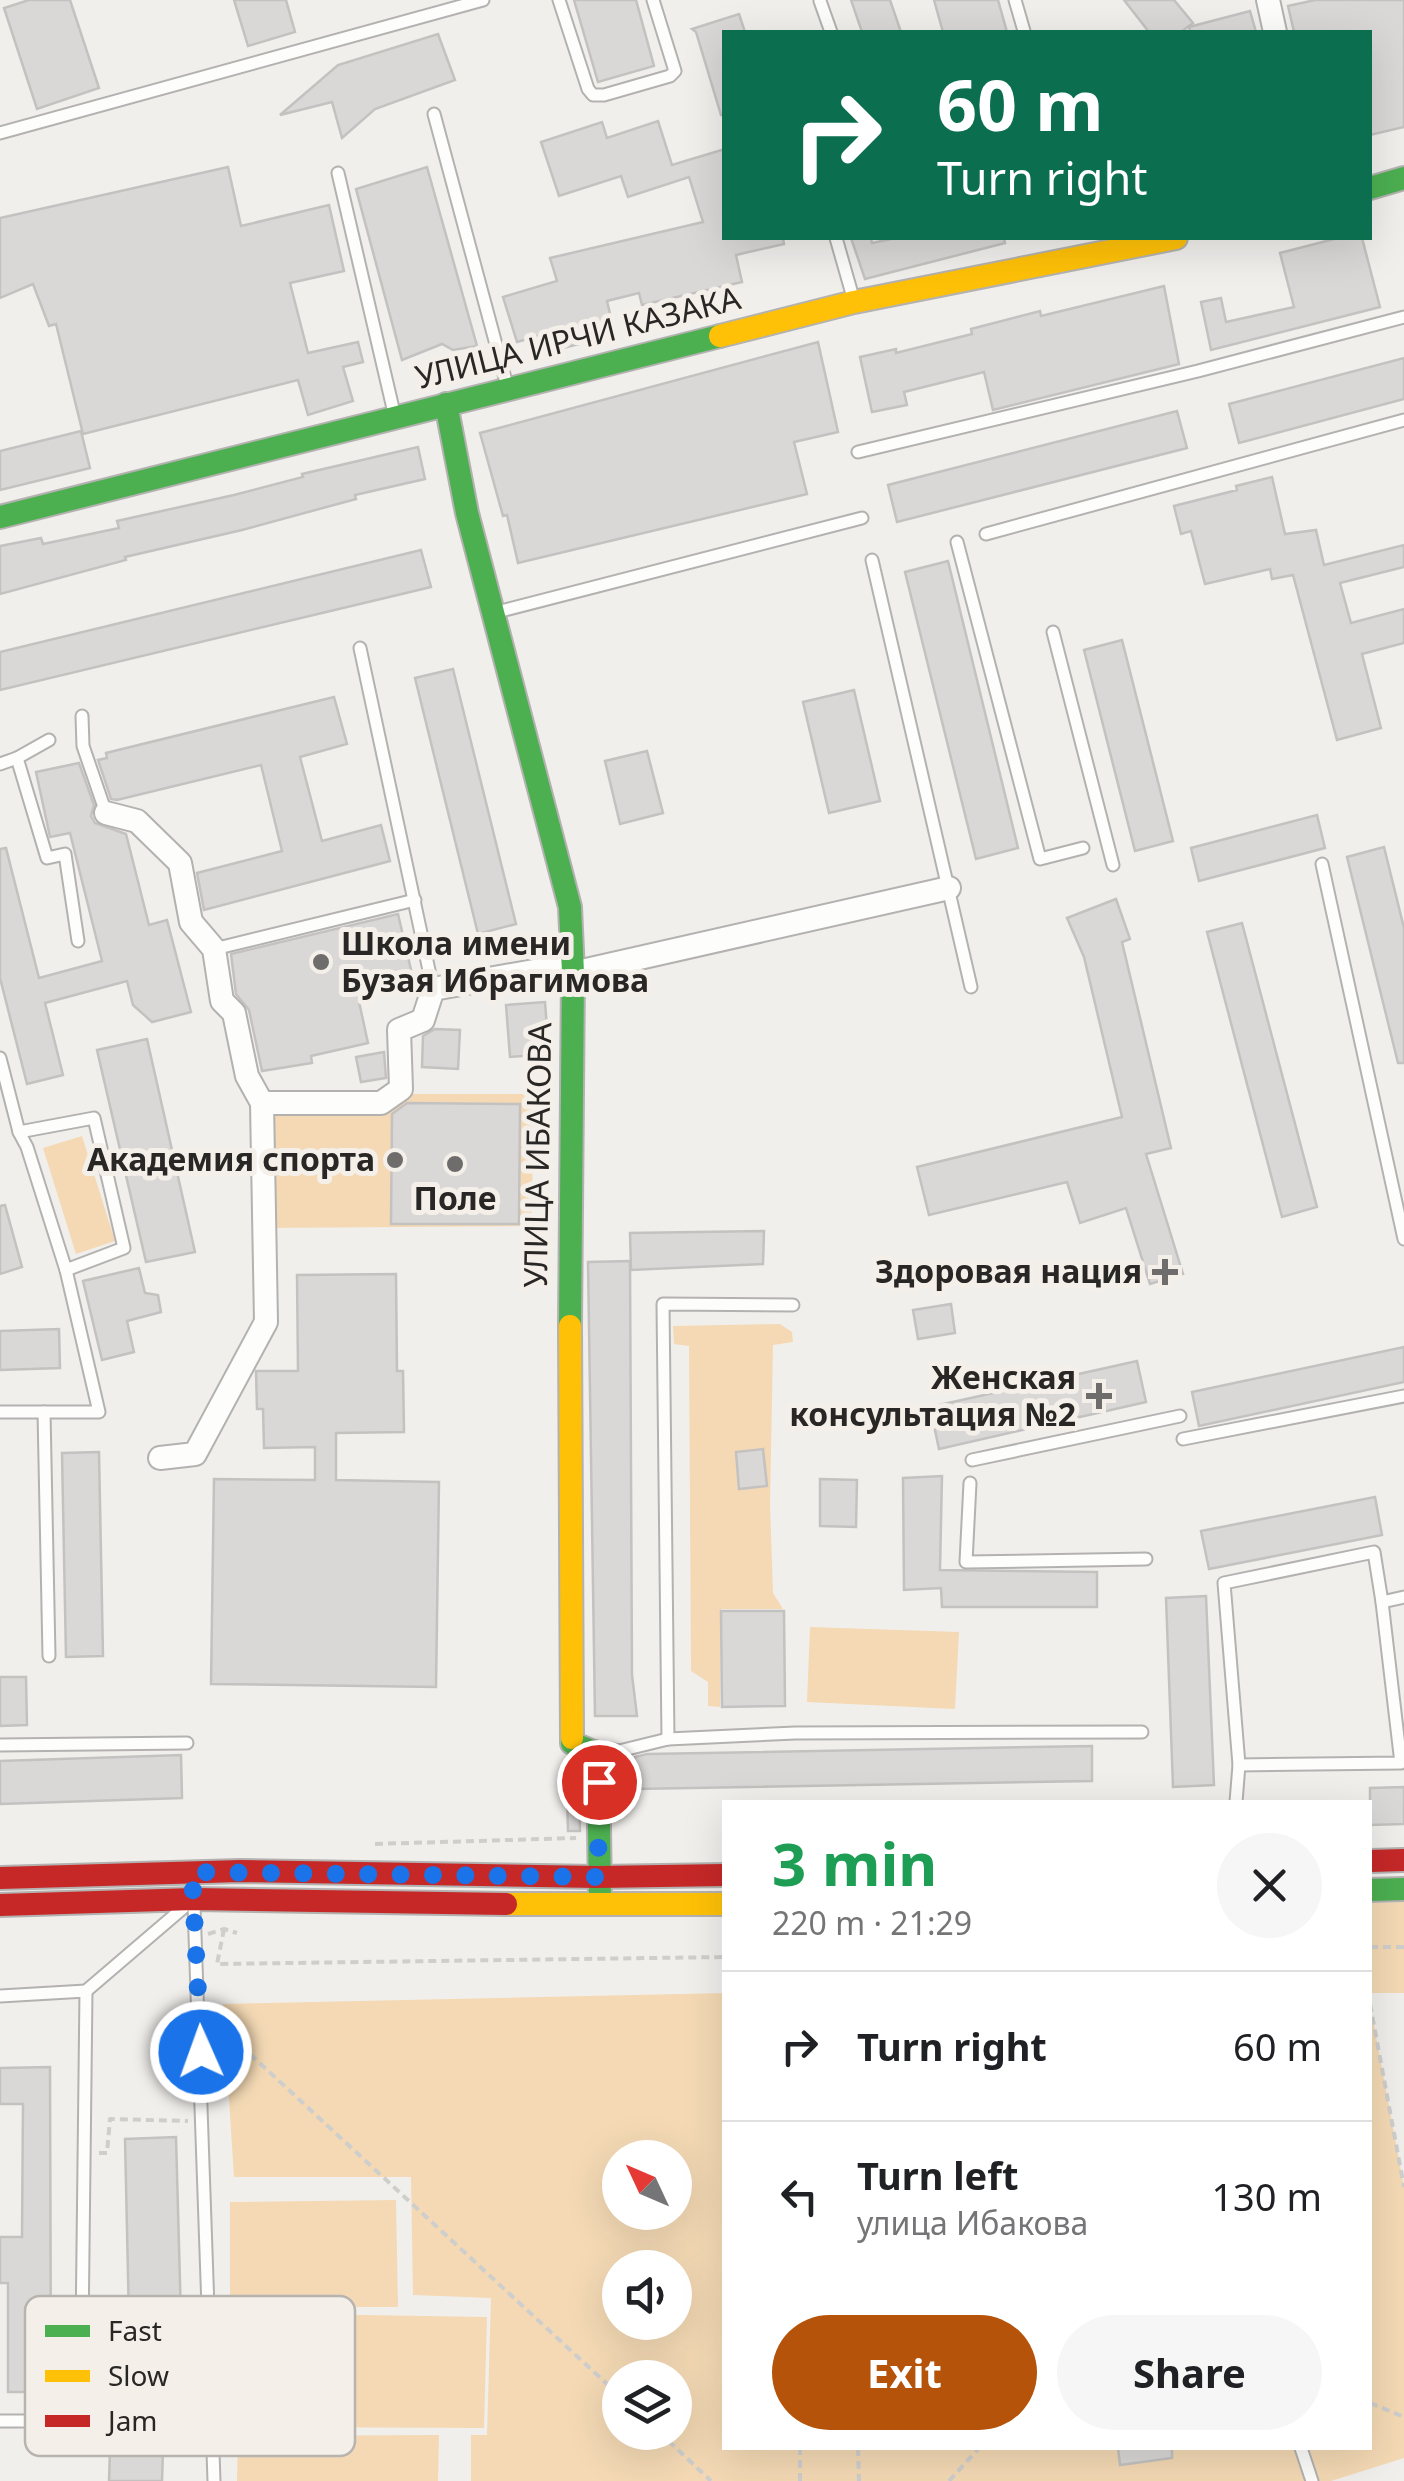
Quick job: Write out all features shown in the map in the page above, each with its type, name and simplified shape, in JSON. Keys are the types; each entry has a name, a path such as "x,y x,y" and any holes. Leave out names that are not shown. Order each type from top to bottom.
{"main road":[{"path":"1372,187 1404,178"},
{"name":"УЛИЦА ИРЧИ КАЗАКА","path":"0,517 854,302 1166,240"},
{"name":"УЛИЦА ИБАКОВА","path":"446,404 467,512 570,906 572,1743"},
{"path":"572,1743 598,1754 600,1906"},
{"path":"1372,1862 1404,1860"},
{"path":"192,1872 194,1899"},
{"path":"0,1878 192,1872 722,1876"},
{"path":"1372,1890 1404,1889"},
{"path":"0,1905 194,1899 600,1906 722,1904"}],"street":[{"path":"1268,0 1275,30"},
{"path":"106,813 136,821 180,864 191,922 214,949 222,1001 234,1014 247,1076 262,1104 266,1322 195,1454 160,1458"},
{"path":"262,1104 381,1103 401,1089 398,1030 423,1020 432,990 573,968 948,888"}],"lane":[{"path":"0,133 483,0"},
{"path":"560,0 588,89 593,95 604,95 676,71 653,0"},
{"path":"1015,0 1024,30"},
{"path":"820,1 829,30"},
{"path":"434,114 508,389"},
{"path":"338,173 396,418"},
{"path":"837,240 854,302"},
{"path":"858,452 1404,317"},
{"path":"986,534 1404,420"},
{"path":"493,612 862,518"},
{"path":"958,542 1040,859 1083,848"},
{"path":"872,560 971,987"},
{"path":"1053,632 1113,865"},
{"path":"360,648 432,990"},
{"path":"82,716 83,746 106,813"},
{"path":"0,764 49,740"},
{"path":"17,758 47,858 65,854 78,941"},
{"path":"1322,864 1404,1239"},
{"path":"214,949 415,900"},
{"path":"0,1058 18,1132 28,1148 66,1270 99,1412 0,1412"},
{"path":"18,1132 94,1118 124,1248 66,1270"},
{"path":"668,1739 663,1304 793,1305"},
{"path":"1183,1439 1404,1396"},
{"path":"44,1412 49,1656"},
{"path":"972,1460 1180,1416"},
{"path":"970,1484 966,1562 1146,1560"},
{"path":"1236,1800 1238,1765 1224,1583 1374,1552 1401,1762 1238,1765"},
{"path":"1382,1602 1404,1597"},
{"path":"572,1743 619,1751 668,1739 795,1733 1142,1732"},
{"path":"0,1745 186,1743"},
{"path":"194,1899 208,2296"},
{"path":"0,1996 86,1991 194,1899"},
{"path":"82,2296 86,1991"},
{"path":"0,2421 25,2421"},
{"path":"1302,2450 1312,2481"},
{"path":"213,2456 214,2481"}],"path":[{"path":"358,1844 601,1838"},
{"path":"224,1929 217,1964 722,1957"},
{"path":"195,1935 224,1929 238,1933"},
{"path":"1372,1947 1404,1947"},
{"path":"1372,2015 1404,2187"},
{"path":"233,2037 602,2379"},
{"path":"84,2153 107,2154 110,2119 203,2122"},
{"path":"1372,2404 1404,2417"},
{"path":"678,2450 712,2481"},
{"path":"800,2450 800,2481"},
{"path":"858,2450 859,2481"},
{"path":"948,2481 977,2450"}],"shaded area":[{"name":"Академия спорта","path":"254,1094 533,1094 532,1226 262,1228"},
{"path":"82,1136 115,1241 76,1254 43,1148"},
{"path":"780,1324 792,1332 793,1342 773,1345 773,1593 783,1609 721,1609 720,1707 708,1706 708,1682 691,1671 689,1346 674,1344 673,1326"},
{"path":"810,1627 959,1632 955,1709 807,1702"},
{"path":"1404,1902 1404,1993 1372,1993 1372,1903"},
{"path":"722,1993 722,2450 1372,2450 1372,2015 1404,2187 1404,2458 1331,2481 471,2481 471,2435 487,2435 491,2298 413,2295 411,2177 234,2177 223,2004"},
{"path":"396,2200 398,2307 355,2307 355,2296 230,2296 230,2202"},
{"path":"355,2315 487,2317 484,2428 355,2427"},
{"path":"355,2435 439,2435 438,2481 237,2481 238,2456 355,2456"}],"building":[{"path":"29,0 70,0 99,88 37,109 4,8"},
{"path":"234,0 286,0 295,32 248,46"},
{"path":"574,0 636,0 654,66 598,82"},
{"path":"851,0 890,0 900,30 861,30"},
{"path":"934,0 998,0 1006,30 942,30"},
{"path":"1124,0 1174,0 1193,23 1184,30 1147,30"},
{"path":"1315,0 1404,0 1404,127 1372,135 1372,30 1294,30 1288,6"},
{"path":"1250,11 1255,30 1190,30 1189,27"},
{"path":"739,14 744,30 722,30 722,115 696,32 692,29"},
{"path":"438,34 455,80 375,109 342,138 332,102 280,115 338,65"},
{"path":"658,121 672,165 722,150 722,240 783,240 784,244 736,255 742,282 642,305 639,293 607,301 615,335 555,350 549,333 517,342 503,297 557,281 550,258 703,222 689,177 628,197 621,176 559,196 541,142 602,122 607,138"},
{"path":"228,167 241,226 329,205 344,271 290,283 308,353 358,342 363,362 343,367 353,401 308,415 298,380 83,434 56,324 49,326 33,284 0,298 0,218"},
{"path":"427,167 477,346 453,350 442,344 402,360 356,189"},
{"path":"852,240 1004,240 1005,243 865,279"},
{"path":"1330,240 1363,240 1380,307 1211,350 1201,302 1221,298 1226,322 1294,307 1280,253"},
{"path":"1164,286 1179,364 993,410 984,372 904,392 907,405 872,412 860,357 896,349 896,353 972,334 971,329 1040,311 1041,316"},
{"path":"818,342 838,432 794,442 807,494 518,563 480,433"},
{"path":"1404,358 1404,399 1239,443 1229,404"},
{"path":"1177,411 1187,448 897,522 888,485"},
{"path":"81,431 90,468 0,490 0,451"},
{"path":"418,447 425,479 355,495 356,499 242,530 125,557 126,560 0,594 0,546 41,538 43,544 119,528 117,521"},
{"path":"1272,477 1285,534 1316,530 1324,565 1404,545 1404,567 1340,583 1351,623 1404,609 1404,643 1362,654 1381,728 1337,740 1293,575 1272,579 1270,569 1205,584 1191,531 1181,534 1174,506"},
{"path":"421,550 431,587 0,690 0,652"},
{"path":"948,561 1018,848 976,859 905,572"},
{"path":"1122,640 1173,841 1135,851 1084,650"},
{"path":"453,669 516,924 478,934 415,678"},
{"path":"854,690 880,801 829,813 803,702"},
{"path":"334,697 347,744 300,757 322,841 381,825 390,861 204,910 197,873 282,851 261,765 117,800 111,799 98,760 107,758 106,753"},
{"path":"647,751 663,813 620,824 605,761"},
{"path":"79,763 94,805 91,816 95,823 126,834 149,925 167,920 191,1012 152,1022 133,1005 127,981 45,1003 63,1075 27,1084 0,978 0,849 6,848 39,978 102,961 70,833 50,837 36,772"},
{"path":"1317,815 1325,848 1199,881 1191,848"},
{"path":"1384,847 1404,928 1404,1063 1398,1063 1347,857"},
{"path":"1116,899 1130,939 1122,942 1171,1148 1146,1154 1183,1274 1150,1284 1126,1208 1080,1223 1067,1182 929,1215 917,1167 1122,1117 1084,957 1067,918"},
{"name":"Школа имени Бузая Ибрагимова","path":"398,914 412,974 356,988 368,1043 311,1056 312,1063 262,1071 249,1010 236,994 231,954"},
{"path":"1242,923 1317,1207 1282,1217 1207,932"},
{"path":"545,1002 549,1054 510,1057 506,1005"},
{"path":"435,1029 460,1030 458,1069 422,1067 423,1036"},
{"path":"147,1039 195,1252 146,1262 97,1050"},
{"path":"384,1052 386,1078 361,1082 356,1057"},
{"name":"Поле","path":"407,1103 520,1104 519,1224 391,1224 392,1114"},
{"path":"5,1205 22,1267 0,1274 0,1206"},
{"path":"764,1231 763,1264 631,1270 630,1233"},
{"path":"630,1261 632,1675 637,1716 595,1716 588,1262"},
{"path":"139,1268 145,1293 158,1295 161,1312 127,1321 134,1352 102,1360 83,1281"},
{"path":"396,1274 397,1371 403,1371 404,1432 336,1433 336,1480 439,1482 436,1687 211,1684 214,1479 315,1480 315,1447 264,1448 263,1409 257,1409 256,1371 298,1371 297,1275"},
{"path":"951,1304 955,1333 918,1339 913,1310"},
{"path":"59,1329 60,1368 0,1370 0,1331"},
{"path":"1404,1347 1404,1382 1199,1426 1192,1392"},
{"path":"1137,1361 1146,1402 939,1449 930,1407"},
{"path":"763,1449 767,1486 739,1489 736,1452"},
{"path":"99,1452 103,1656 66,1657 62,1453"},
{"path":"942,1476 940,1570 1097,1572 1097,1607 942,1607 941,1588 904,1590 903,1478"},
{"path":"820,1479 857,1480 856,1527 820,1526"},
{"path":"1375,1497 1382,1535 1209,1569 1201,1531"},
{"path":"1206,1596 1214,1785 1173,1787 1166,1598"},
{"path":"721,1611 784,1611 785,1706 722,1707"},
{"path":"0,1677 26,1677 27,1725 0,1726"},
{"path":"1092,1746 1092,1781 635,1789 635,1757 647,1754"},
{"path":"181,1755 182,1798 0,1804 0,1761"},
{"path":"566,1761 579,1766 580,1831 568,1831"},
{"path":"1404,1787 1404,1824 1372,1825 1370,1788"},
{"path":"50,2067 51,2296 25,2296 25,2392 8,2392 8,2283 0,2283 0,2237 22,2237 23,2104 0,2104 0,2068"},
{"path":"176,2137 180,2296 128,2296 125,2139"},
{"path":"1118,2450 1172,2450 1172,2458 1120,2465"},
{"path":"110,2456 163,2456 162,2481 109,2481"}],"traffic: fast":[{"path":"1372,187 1404,178"},
{"path":"0,517 720,336"},
{"path":"446,404 467,513 570,907 570,1326"},
{"path":"572,1738 572,1743 598,1754 600,1899"},
{"path":"1372,1890 1404,1889"}],"traffic: slow":[{"path":"720,336 854,302 1166,240"},
{"path":"570,1326 572,1738"},
{"path":"506,1904 722,1904"}],"traffic: jam":[{"path":"1372,1861 1404,1860"},
{"path":"0,1878 240,1871 722,1875"},
{"path":"0,1905 194,1899 506,1904"}],"place":[{"name":"Школа имени Бузая Ибрагимова","path":"321,962"},
{"name":"Академия спорта","path":"395,1160"},
{"name":"Поле","path":"455,1164"},
{"name":"Здоровая нация","path":"1165,1272"},
{"name":"Женская консультация №2","path":"1099,1396"}],"route":[{"path":"201,2052 192,1872 598,1877 599,1782"}]}
